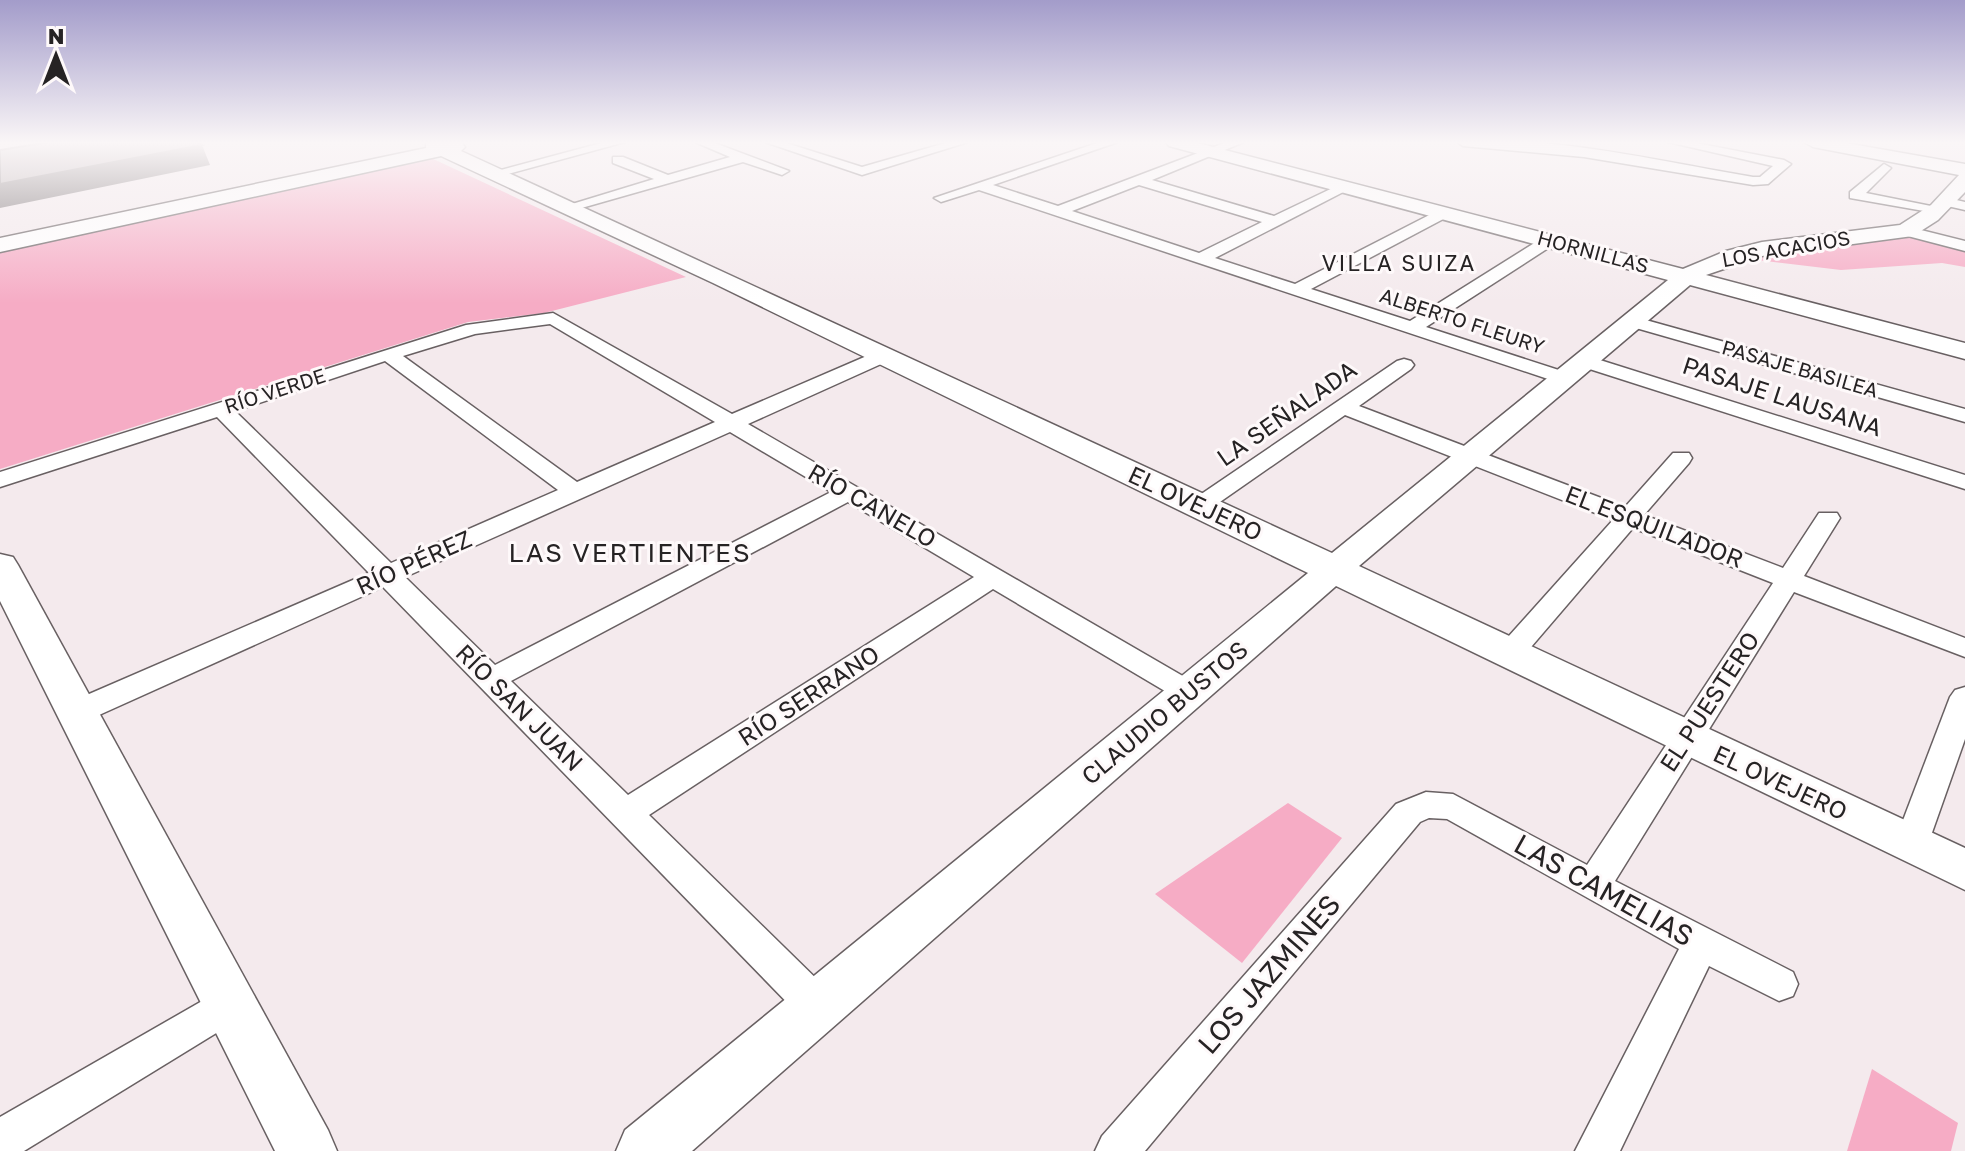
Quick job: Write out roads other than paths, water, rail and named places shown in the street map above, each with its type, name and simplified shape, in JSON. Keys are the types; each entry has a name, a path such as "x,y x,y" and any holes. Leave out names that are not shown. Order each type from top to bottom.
{"street":[{"path":"0,236 197,196"},
{"path":"0,245 219,196"},
{"name":"EL OVEJERO","path":"540,196 1965,870"},
{"path":"566,208 609,196"},
{"path":"941,198 949,196"},
{"name":"ALBERTO FLEURY","path":"1009,196 1413,327 1574,370"},
{"path":"1057,212 1098,196"},
{"path":"1189,196 1277,222"},
{"path":"1201,258 1329,196"},
{"name":"HORNILLAS","path":"1379,196 1965,351"},
{"path":"1839,207 1854,196"},
{"path":"1861,196 1950,207"},
{"name":"LOS ACACIOS","path":"1686,277 1708,263 1751,251 1905,231 1950,207"},
{"path":"1298,289 1444,213"},
{"path":"1905,231 1965,246"},
{"path":"1413,327 1550,240"},
{"name":"CLAUDIO BUSTOS","path":"646,1151 1333,570 1686,277"},
{"name":"RÍO VERDE","path":"0,480 473,329 553,318"},
{"name":"RÍO CANELO","path":"553,318 1190,693"},
{"name":"PASAJE BASILEA","path":"1635,322 1965,416"},
{"path":"388,354 575,492"},
{"name":"RÍO PÉREZ","path":"77,712 883,356"},
{"name":"LA SEÑALADA","path":"1199,506 1404,365"},
{"name":"PASAJE LAUSANA","path":"1574,370 1965,482"},
{"name":"EL ESQUILADOR","path":"1343,407 1965,648"},
{"name":"RÍO SAN JUAN","path":"221,409 818,1007"},
{"path":"1509,654 1681,458"},
{"path":"491,679 849,492"},
{"name":"EL PUESTERO","path":"1593,886 1828,518"},
{"name":"RÍO SERRANO","path":"625,814 993,577"},
{"path":"4,581 77,712 307,1151"},
{"path":"1911,844 1965,697"},
{"name":"LAS CAMELIAS","path":"1426,805 1453,807 1593,886 1779,984"},
{"name":"LOS JAZMINES","path":"1117,1151 1408,813 1426,805"},
{"path":"1597,1151 1701,943"},
{"path":"0,1141 230,1003"}],"district":[{"name":"VILLA SUIZA","path":"1399,263"},
{"name":"LAS VERTIENTES","path":"630,553"}]}
